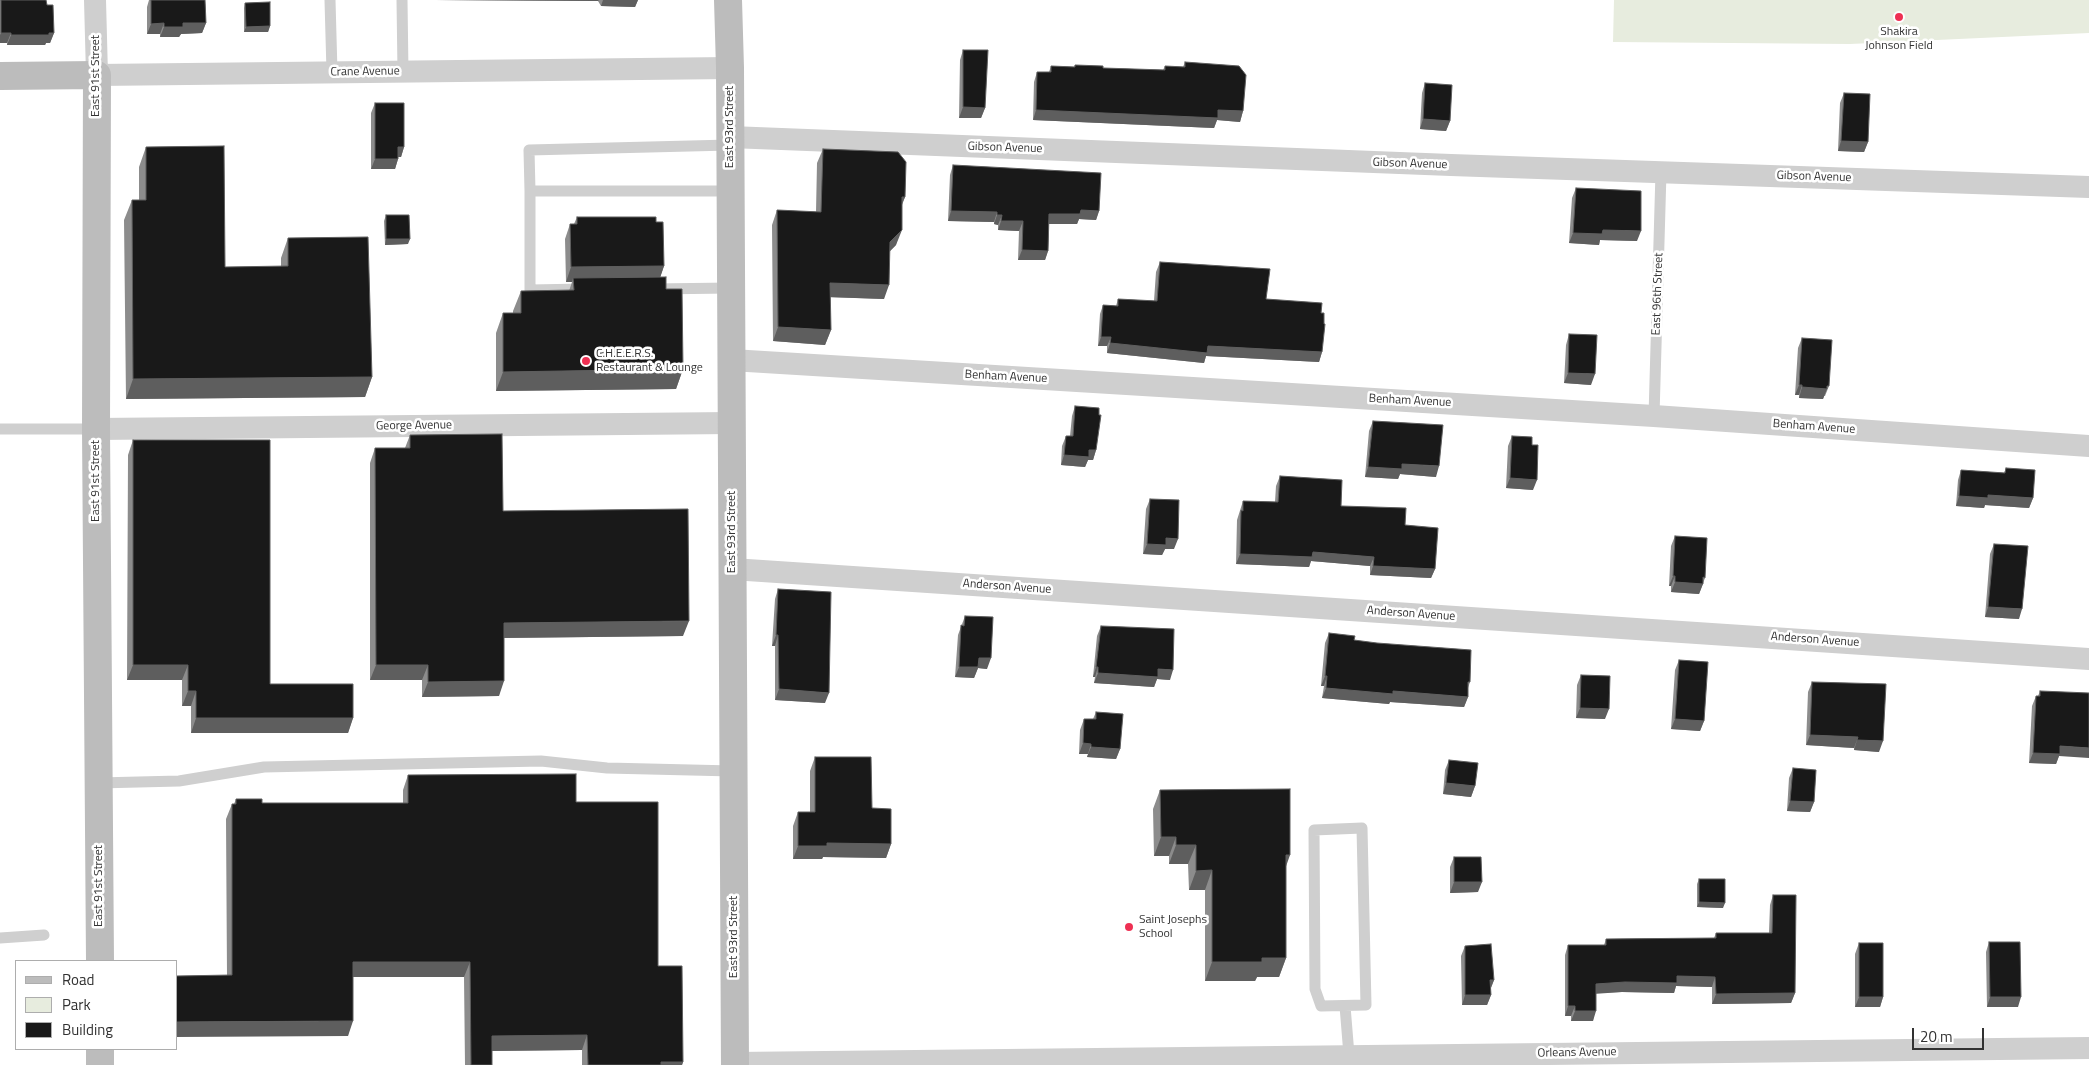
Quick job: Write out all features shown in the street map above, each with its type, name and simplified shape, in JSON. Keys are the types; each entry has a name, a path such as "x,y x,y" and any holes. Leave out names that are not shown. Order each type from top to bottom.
{"main road":[{"name":"East 93rd Street","path":"728,0 730,68 735,1064"},
{"name":"Crane Avenue","path":"0,76 97,75"},
{"name":"East 91st Street","path":"97,75 96,429 100,960"},
{"path":"100,1050 100,1065"}],"street":[{"name":"East 91st Street","path":"95,0 97,75"},
{"name":"Crane Avenue","path":"97,75 730,68"},
{"name":"Gibson Avenue","path":"730,141 2089,186"},
{"name":"Benham Avenue","path":"731,360 1654,416 2089,446"},
{"name":"George Avenue","path":"96,429 732,423"},
{"name":"Anderson Avenue","path":"732,569 2089,659"},
{"name":"Orleans Avenue","path":"735,1064 2089,1048"}],"lane":[{"path":"330,0 332,72"},
{"path":"402,0 403,72"},
{"path":"596,289 530,290 529,150 730,141"},
{"name":"East 96th Street","path":"1654,416 1661,172"},
{"path":"530,191 730,191"},
{"path":"644,289 731,288"},
{"path":"0,429 96,429"},
{"path":"98,783 179,781 264,767 541,761 607,768 733,771"},
{"path":"1362,828 1366,1005 1345,1006 1321,1006 1314,989 1314,830 1362,828"},
{"path":"0,938 44,935"},
{"path":"1345,1006 1349,1056"}],"green space":[{"path":"1614,0 2089,0 2089,33 1850,44 1613,42"}],"building":[{"path":"1,0 46,0 47,5 53,5 54,33 49,33 49,35 11,35 11,33 1,33"},
{"path":"151,0 205,0 206,23 183,23 183,27 164,27 164,23 151,24"},
{"path":"270,2 270,26 246,27 245,3"},
{"path":"963,50 988,50 985,108 963,107"},
{"path":"1185,62 1239,66 1246,75 1243,111 1218,110 1218,118 1036,110 1037,72 1051,72 1051,66 1075,67 1075,65 1165,70 1165,66 1185,67"},
{"path":"1425,83 1452,85 1450,121 1423,119"},
{"path":"1844,93 1870,94 1868,142 1841,141"},
{"path":"375,103 404,103 404,147 398,147 398,159 375,159"},
{"path":"224,146 225,267 288,266 288,238 368,237 372,377 133,379 132,200 146,200 146,147"},
{"path":"823,149 898,152 906,162 905,197 902,197 902,230 890,242 889,285 830,283 831,330 778,327 777,210 821,212"},
{"path":"953,165 1101,173 1099,211 1081,210 1080,214 1049,214 1048,251 1022,250 1023,221 1001,221 1002,215 997,215 997,212 951,211"},
{"path":"1576,188 1641,191 1641,231 1603,230 1602,234 1573,233"},
{"path":"386,215 409,215 410,239 386,239"},
{"path":"577,217 656,217 656,222 663,222 664,266 571,267 570,224 577,224"},
{"path":"1160,262 1270,269 1266,299 1322,303 1321,313 1324,313 1325,324 1322,352 1208,346 1207,353 1110,343 1111,337 1101,337 1103,305 1118,306 1118,299 1157,301"},
{"name":"C.H.E.E.R.S. Restaurant & Lounge","path":"666,277 666,289 682,289 683,369 503,372 503,313 521,313 521,291 574,290 573,278"},
{"path":"1569,334 1597,335 1595,374 1568,373"},
{"path":"1802,338 1832,340 1829,386 1827,386 1827,389 1802,387 1802,385 1799,385"},
{"path":"1075,406 1099,408 1099,415 1101,415 1096,450 1089,450 1089,457 1064,455 1066,436 1073,436"},
{"path":"1373,421 1443,425 1439,466 1402,464 1402,469 1368,467"},
{"path":"502,434 503,511 688,509 689,621 504,623 504,681 428,682 428,665 376,665 375,448 410,448 410,435"},
{"path":"1512,436 1532,437 1532,445 1538,445 1537,480 1510,478"},
{"path":"133,440 270,440 270,684 353,684 353,718 196,718 196,691 188,691 188,665 133,665"},
{"path":"2006,468 2035,470 2033,498 1988,495 1988,498 1959,496 1961,470 2005,473"},
{"path":"1280,476 1342,480 1341,506 1406,508 1405,525 1438,528 1435,569 1373,566 1374,557 1313,552 1312,557 1240,554 1243,501 1278,502"},
{"path":"1150,499 1179,500 1178,539 1166,538 1166,545 1147,544"},
{"path":"1675,536 1707,538 1703,584 1675,582 1675,576 1673,576"},
{"path":"1994,544 2028,546 2022,609 1988,607"},
{"path":"778,589 831,592 829,693 779,689 778,635 776,635"},
{"path":"965,616 993,617 991,658 979,658 978,667 959,667 961,625 964,626"},
{"path":"1101,626 1174,629 1173,670 1158,669 1158,677 1098,673 1098,667 1096,667"},
{"path":"1329,633 1355,636 1354,640 1377,643 1471,650 1468,697 1393,691 1393,694 1326,688 1327,676 1325,676"},
{"path":"1679,660 1708,662 1704,721 1675,719"},
{"path":"1581,675 1610,676 1609,709 1580,708"},
{"path":"1812,682 1886,684 1883,741 1857,740 1858,737 1810,735"},
{"path":"2040,691 2089,693 2089,748 2060,746 2060,754 2033,753 2036,696 2040,696"},
{"path":"1096,712 1123,714 1120,749 1091,747 1091,744 1083,743 1084,719 1096,719"},
{"path":"815,757 871,757 872,808 891,809 891,844 827,843 827,846 798,846 798,812 815,812"},
{"path":"1449,760 1478,763 1475,786 1446,783"},
{"path":"1793,768 1816,770 1814,802 1790,801"},
{"path":"576,774 576,802 658,802 658,966 682,966 683,1062 661,1062 661,1065 588,1065 587,1035 492,1036 492,1065 471,1065 470,962 353,962 353,1021 178,1022 178,976 232,975 232,804 236,804 236,799 262,799 262,803 408,803 408,775"},
{"path":"1290,789 1290,855 1286,855 1286,958 1262,958 1262,962 1212,962 1212,870 1196,871 1196,845 1176,845 1176,837 1161,837 1160,790"},
{"path":"1454,857 1481,857 1482,882 1454,882"},
{"path":"1699,879 1725,879 1725,903 1699,902"},
{"path":"1773,895 1796,895 1795,993 1716,994 1715,977 1677,976 1677,983 1625,982 1596,984 1596,1011 1575,1011 1575,1006 1568,1006 1568,945 1606,945 1606,939 1716,938 1716,933 1772,933"},
{"path":"1989,942 2020,942 2021,997 1990,997"},
{"path":"1859,943 1883,943 1883,997 1859,997"},
{"path":"1491,944 1494,980 1490,980 1491,995 1465,995 1465,946"}],"place":[{"name":"Shakira Johnson Field","path":"1899,17"},
{"name":"C.H.E.E.R.S. Restaurant & Lounge","path":"586,361"},
{"name":"Saint Josephs School","path":"1129,927"}]}
